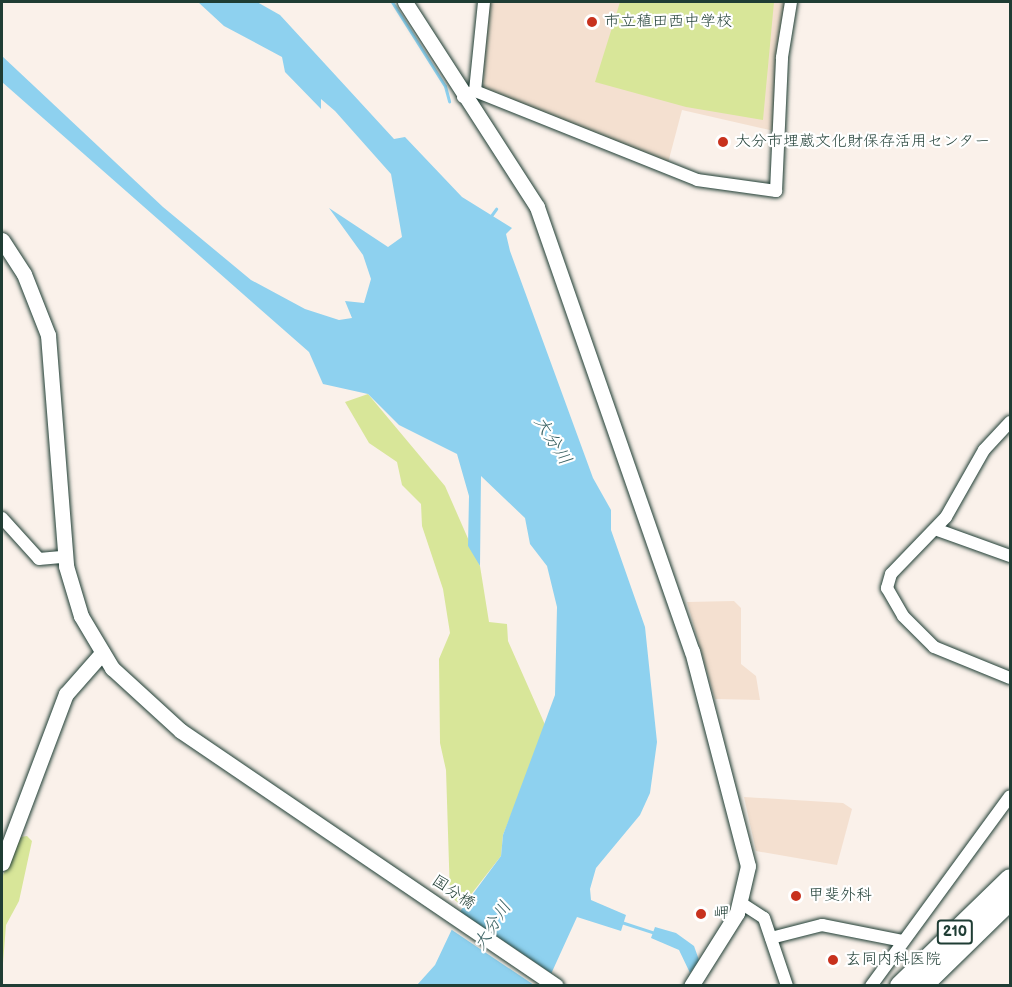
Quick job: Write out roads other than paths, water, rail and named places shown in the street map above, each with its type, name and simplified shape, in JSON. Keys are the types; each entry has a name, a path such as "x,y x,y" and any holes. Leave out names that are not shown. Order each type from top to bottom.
{"highway":[{"name":"210","path":"900,986 1011,879"},
{"name":"210","path":"922,986 1011,900"}],"street":[{"path":"405,2 469,94 542,216 658,542 745,844 748,871 741,903 691,986"},
{"path":"469,94 484,2"},
{"path":"469,94 698,180 776,191 782,57 791,2"},
{"name":"国分橋","path":"2,240 35,298 51,350 64,557 76,603 102,653 167,721 556,986"},
{"path":"1011,422 984,450 960,498 935,529 891,574 890,597 937,650 1011,678"},
{"path":"2,519 39,559 64,557"},
{"path":"935,529 1011,556"},
{"path":"2,863 66,694 102,653"},
{"path":"871,986 1011,796"},
{"path":"741,903 762,915 787,986"},
{"path":"771,938 822,925 903,941"}],"water":[{"name":"大分川","path":"198,2 257,2 280,15 394,139 405,137 462,197 512,228 506,234 510,251 593,478 611,510 611,530 645,627 657,742 650,793 640,815 596,868 590,889 591,900 626,915 621,931 577,917 546,985 417,985 435,965 461,910 501,856 503,835 555,695 557,607 547,566 530,544 525,518 481,476 480,566 468,546 469,496 457,454 399,425 368,394 323,384 309,352 2,82 2,56 163,207 251,280 305,309 339,320 352,318 345,301 364,303 371,279 363,255 329,208 388,247 402,237 391,174 335,111 321,99 321,109 285,72 282,57 224,26"},
{"path":"655,927 676,933 694,946 699,960 690,973 679,950 651,938"}],"waterway":[{"path":"392,2 445,86 449,101"},
{"path":"488,220 496,209"},
{"path":"621,922 655,933"}],"place":[{"name":"市立稙田西中学校","path":"592,22"},
{"name":"大分市埋蔵文化財保存活用センター","path":"723,142"},
{"name":"甲斐外科","path":"796,896"},
{"name":"岬","path":"701,914"},
{"name":"玄同内科医院","path":"833,960"}]}
